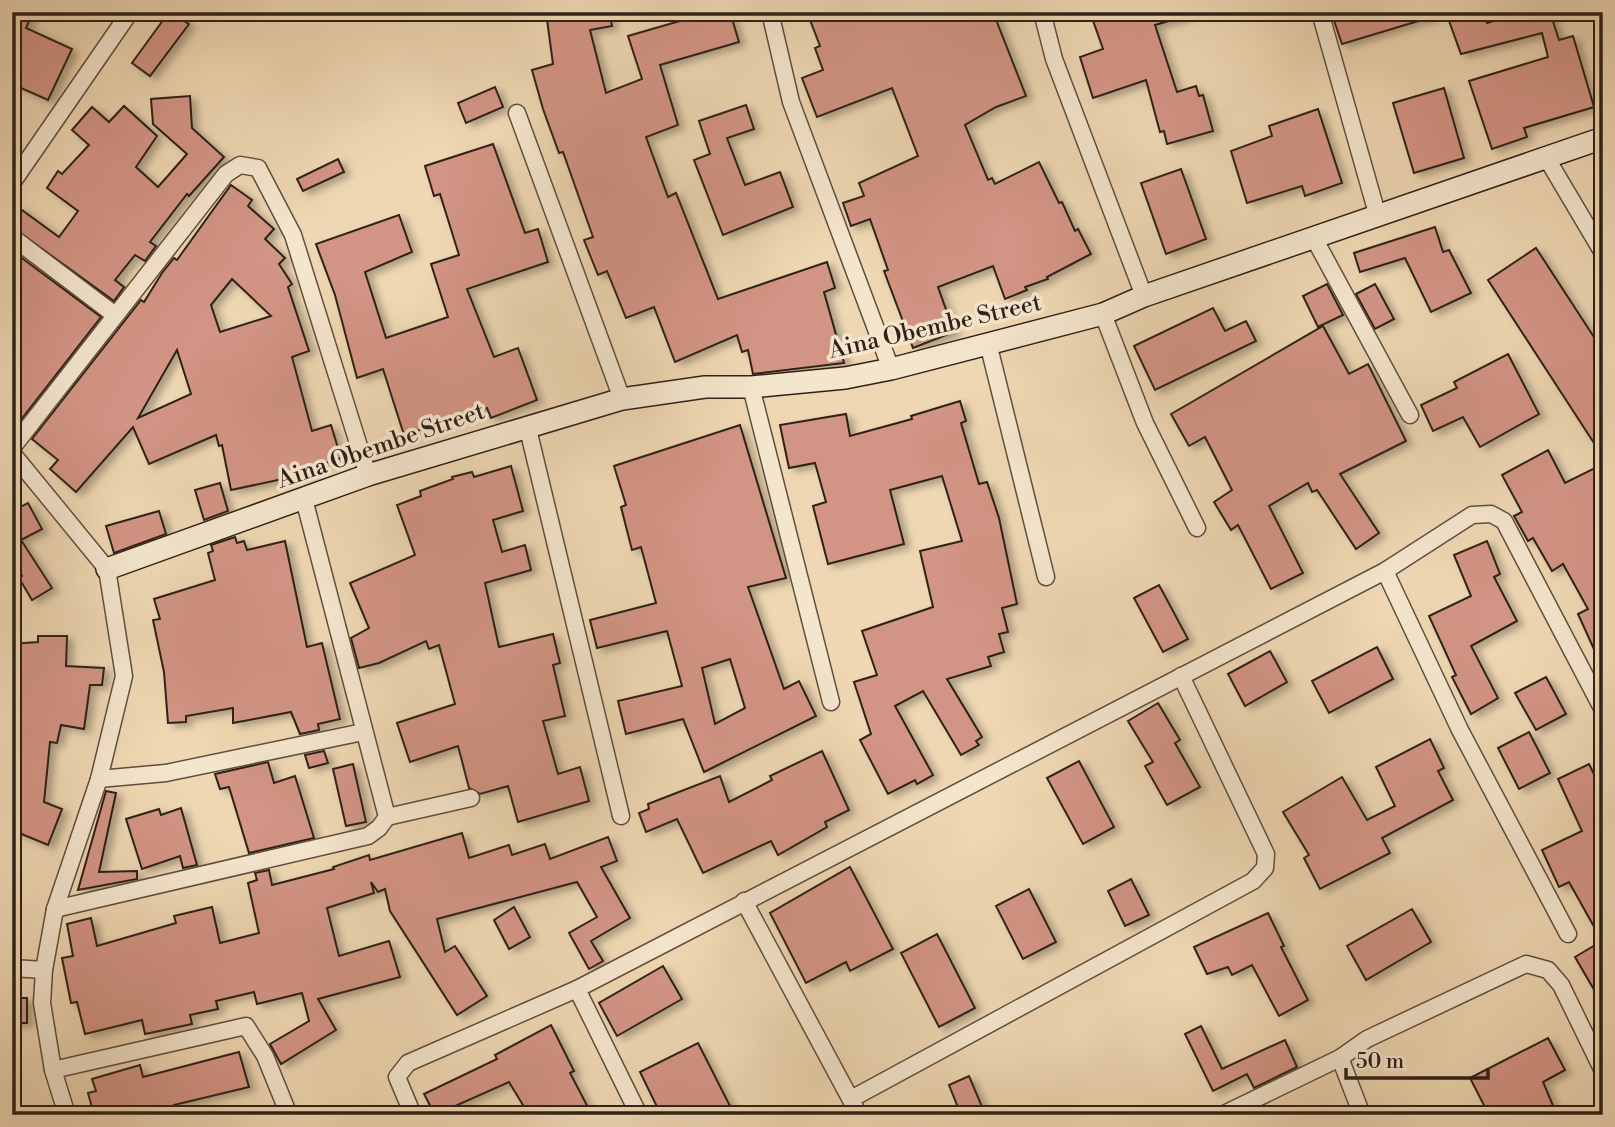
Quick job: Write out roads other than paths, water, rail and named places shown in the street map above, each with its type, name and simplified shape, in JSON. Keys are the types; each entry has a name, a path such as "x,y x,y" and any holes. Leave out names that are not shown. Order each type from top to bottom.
{"street":[{"path":"12,183 130,12"},
{"path":"770,12 790,102 891,369"},
{"path":"1042,12 1054,59 1144,296"},
{"path":"1320,12 1378,218"},
{"path":"517,113 622,399"},
{"name":"Aina Obembe Street","path":"107,569 368,475 527,425 622,399 705,387 751,387 845,378 891,369 1103,314 1144,296 1378,218 1546,156 1603,138"},
{"path":"1546,156 1603,253"},
{"path":"12,447 226,174 240,165 258,168 293,235 368,475"},
{"path":"12,237 115,315"},
{"path":"1314,238 1410,415"},
{"path":"1103,314 1145,423 1197,528"},
{"path":"988,344 1046,577"},
{"path":"751,387 831,702"},
{"path":"527,425 621,816"},
{"path":"12,453 107,569 124,676 99,779 55,909 44,970 42,1003 52,1070 67,1115"},
{"path":"12,480 24,467"},
{"path":"304,499 387,817"},
{"path":"413,1115 397,1077 408,1063 577,989 1385,570 1472,515 1491,514 1504,522 1603,710"},
{"path":"1385,570 1460,730 1568,934"},
{"path":"851,1099 1253,881 1265,868 1266,854 1181,676"},
{"path":"99,779 166,774 363,732"},
{"path":"55,909 368,836 379,828 387,817 471,798"},
{"path":"744,901 859,1115"},
{"path":"1222,1115 1340,1058 1367,1039 1527,964 1548,970 1561,985 1603,1071"},
{"path":"12,968 44,970"},
{"path":"577,989 639,1115"},
{"path":"52,1070 246,1026 265,1056 289,1115"},
{"path":"1340,1058 1362,1115"}]}
